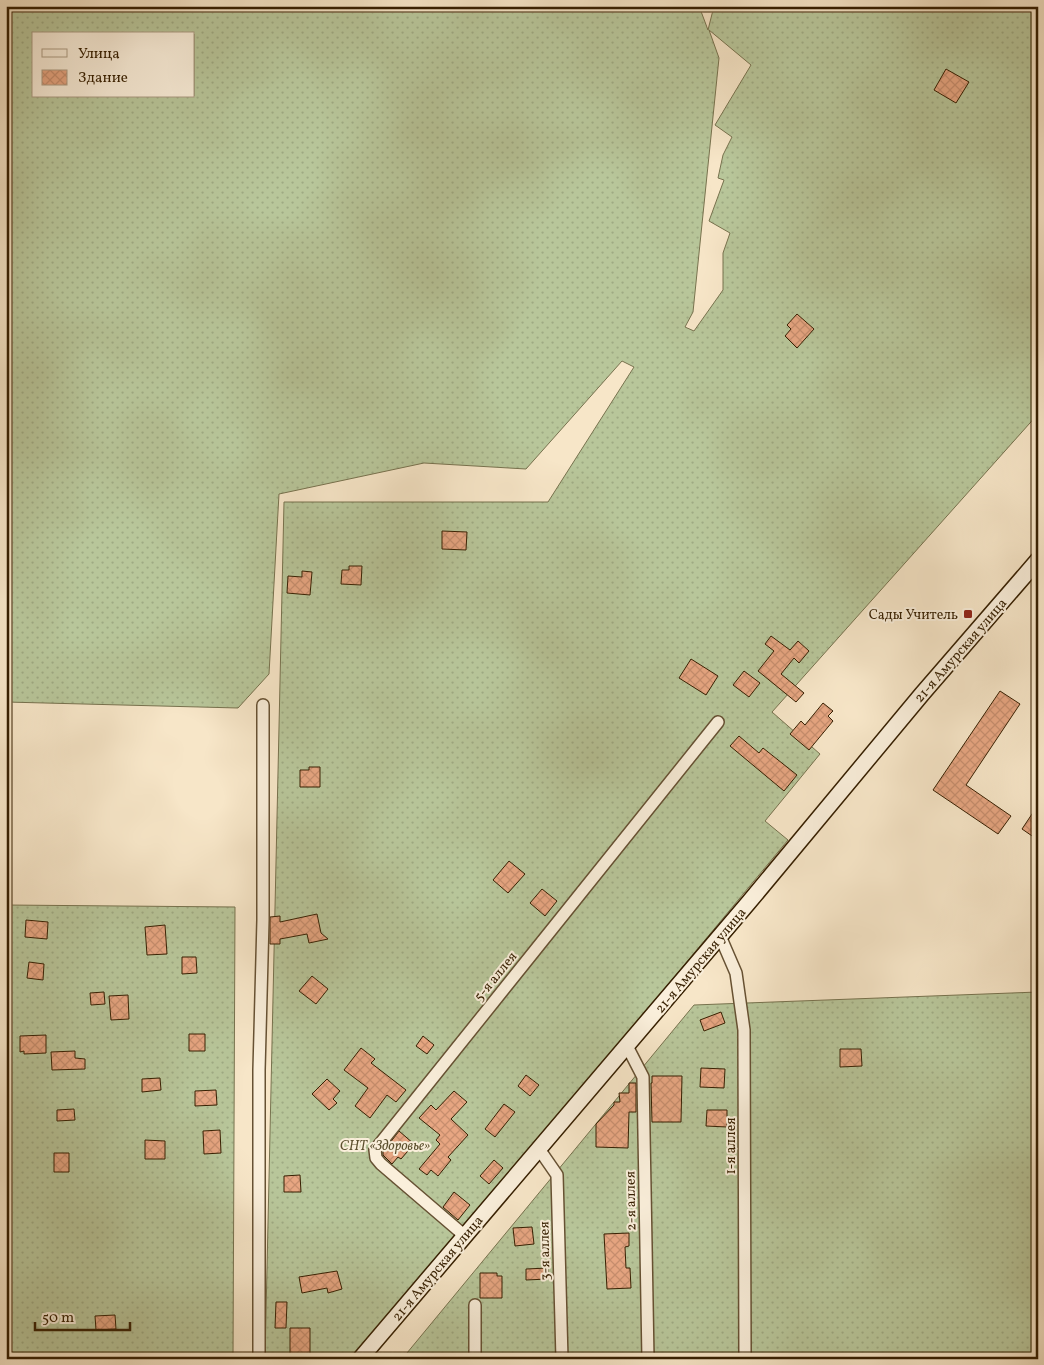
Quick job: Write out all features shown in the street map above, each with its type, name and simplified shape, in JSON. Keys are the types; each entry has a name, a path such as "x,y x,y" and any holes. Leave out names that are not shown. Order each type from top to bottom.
{"main road":[{"name":"21-я Амурская улица","path":"360,1359 720,936 922,694 1038,560"}],"street":[{"path":"259,1359 263,705"},
{"name":"5-я аллея","path":"465,1236 381,1164 376,1158 375,1150 718,722"},
{"name":"1-я аллея","path":"720,936 736,973 744,1030 745,1359"},
{"name":"2-я аллея","path":"627,1046 643,1077 648,1359"},
{"name":"3-я аллея","path":"539,1149 557,1176 562,1359"},
{"path":"475,1305 475,1359"}],"green space":[{"name":"СНТ «Здоровье»","path":"6,6 699,6 708,30 714,6 1038,6 1038,414 772,712 820,754 765,821 788,840 357,1359 265,1359 284,502 548,502 634,367 622,361 526,469 424,463 279,494 269,674 238,708 6,702","holes":["709,30 751,65 715,125 732,137 723,155 718,178 724,180 709,221 730,233 723,253 723,290 694,331 685,327 693,312 719,58"]},
{"path":"6,905 235,907 233,1359 6,1359"},
{"path":"1038,992 1038,1359 402,1359 694,1005"}],"building":[{"path":"946,69 969,82 956,103 934,90"},
{"path":"797,314 814,329 797,348 785,336 791,329 787,325"},
{"path":"442,531 467,532 466,550 442,549"},
{"path":"349,566 362,566 361,585 341,584 342,570 349,570"},
{"path":"302,571 312,572 310,595 287,593 288,576 302,577"},
{"path":"771,636 790,650 798,641 809,651 799,663 794,658 781,674 804,693 796,702 758,671 774,651 765,644"},
{"path":"691,659 718,676 706,695 679,678"},
{"path":"744,671 760,683 749,697 733,685"},
{"path":"1000,691 1020,704 966,785 1011,816 998,834 933,790"},
{"path":"823,703 833,711 828,716 833,721 809,750 790,734 801,721 805,725"},
{"path":"739,736 759,753 763,748 797,775 784,791 730,746"},
{"path":"309,767 320,767 320,787 300,787 300,770 309,770"},
{"path":"1038,805 1038,840 1022,829"},
{"path":"509,861 525,874 508,893 493,880"},
{"path":"542,889 557,901 545,916 530,903"},
{"path":"317,914 321,933 328,939 309,943 307,934 280,939 280,944 270,944 270,917 280,916 280,922"},
{"path":"26,920 48,922 47,939 25,937"},
{"path":"165,925 167,954 147,955 145,927"},
{"path":"182,957 196,957 197,973 182,974"},
{"path":"29,962 44,964 43,980 27,978"},
{"path":"312,976 328,989 316,1004 299,991"},
{"path":"104,992 105,1004 91,1005 90,993"},
{"path":"128,995 129,1019 111,1020 109,996"},
{"path":"721,1012 725,1023 704,1031 700,1020"},
{"path":"189,1034 205,1034 205,1051 189,1051"},
{"path":"46,1035 46,1053 24,1054 24,1051 20,1052 20,1036"},
{"path":"423,1036 434,1045 427,1054 416,1046"},
{"path":"361,1048 375,1059 371,1063 406,1090 396,1102 387,1095 370,1118 355,1106 368,1088 344,1070"},
{"path":"840,1049 861,1049 862,1066 840,1067"},
{"path":"75,1051 75,1058 85,1059 85,1069 52,1070 51,1052"},
{"path":"701,1068 725,1069 724,1088 700,1087"},
{"path":"526,1075 539,1085 530,1096 518,1086"},
{"path":"652,1076 682,1076 681,1122 652,1122"},
{"path":"160,1078 161,1090 142,1092 142,1079"},
{"path":"327,1079 340,1091 333,1099 337,1103 329,1110 312,1094"},
{"path":"629,1083 636,1083 636,1112 629,1112 628,1148 596,1147 596,1124 614,1105 614,1102 620,1102 619,1093 629,1093"},
{"path":"216,1090 217,1105 195,1106 195,1091"},
{"path":"454,1091 467,1102 451,1119 468,1135 448,1157 451,1160 438,1176 431,1170 427,1175 419,1169 440,1144 436,1140 440,1135 419,1118 431,1105 436,1110"},
{"path":"504,1104 515,1112 495,1137 485,1129"},
{"path":"74,1109 75,1120 57,1121 57,1110"},
{"path":"707,1110 727,1110 727,1127 706,1126"},
{"path":"220,1130 221,1153 204,1154 203,1131"},
{"path":"399,1131 414,1144 401,1159 398,1157 392,1164 383,1155 383,1152"},
{"path":"145,1140 165,1141 165,1159 145,1159"},
{"path":"54,1153 69,1153 69,1172 54,1172"},
{"path":"494,1160 503,1168 489,1184 480,1176"},
{"path":"300,1175 301,1192 284,1192 284,1176"},
{"path":"454,1192 470,1205 458,1220 443,1207"},
{"path":"532,1227 534,1244 515,1246 513,1228"},
{"path":"629,1233 629,1246 625,1247 626,1268 630,1268 631,1288 607,1289 604,1234"},
{"path":"548,1268 548,1279 526,1280 526,1269"},
{"path":"337,1271 342,1289 328,1293 327,1288 302,1293 299,1277"},
{"path":"480,1273 497,1273 497,1276 502,1276 502,1298 480,1298"},
{"path":"276,1302 287,1302 286,1328 275,1328"},
{"path":"115,1315 116,1329 96,1330 95,1316"},
{"path":"290,1328 310,1328 310,1354 290,1354"}],"place":[{"name":"Сады Учитель","path":"968,614"}]}
